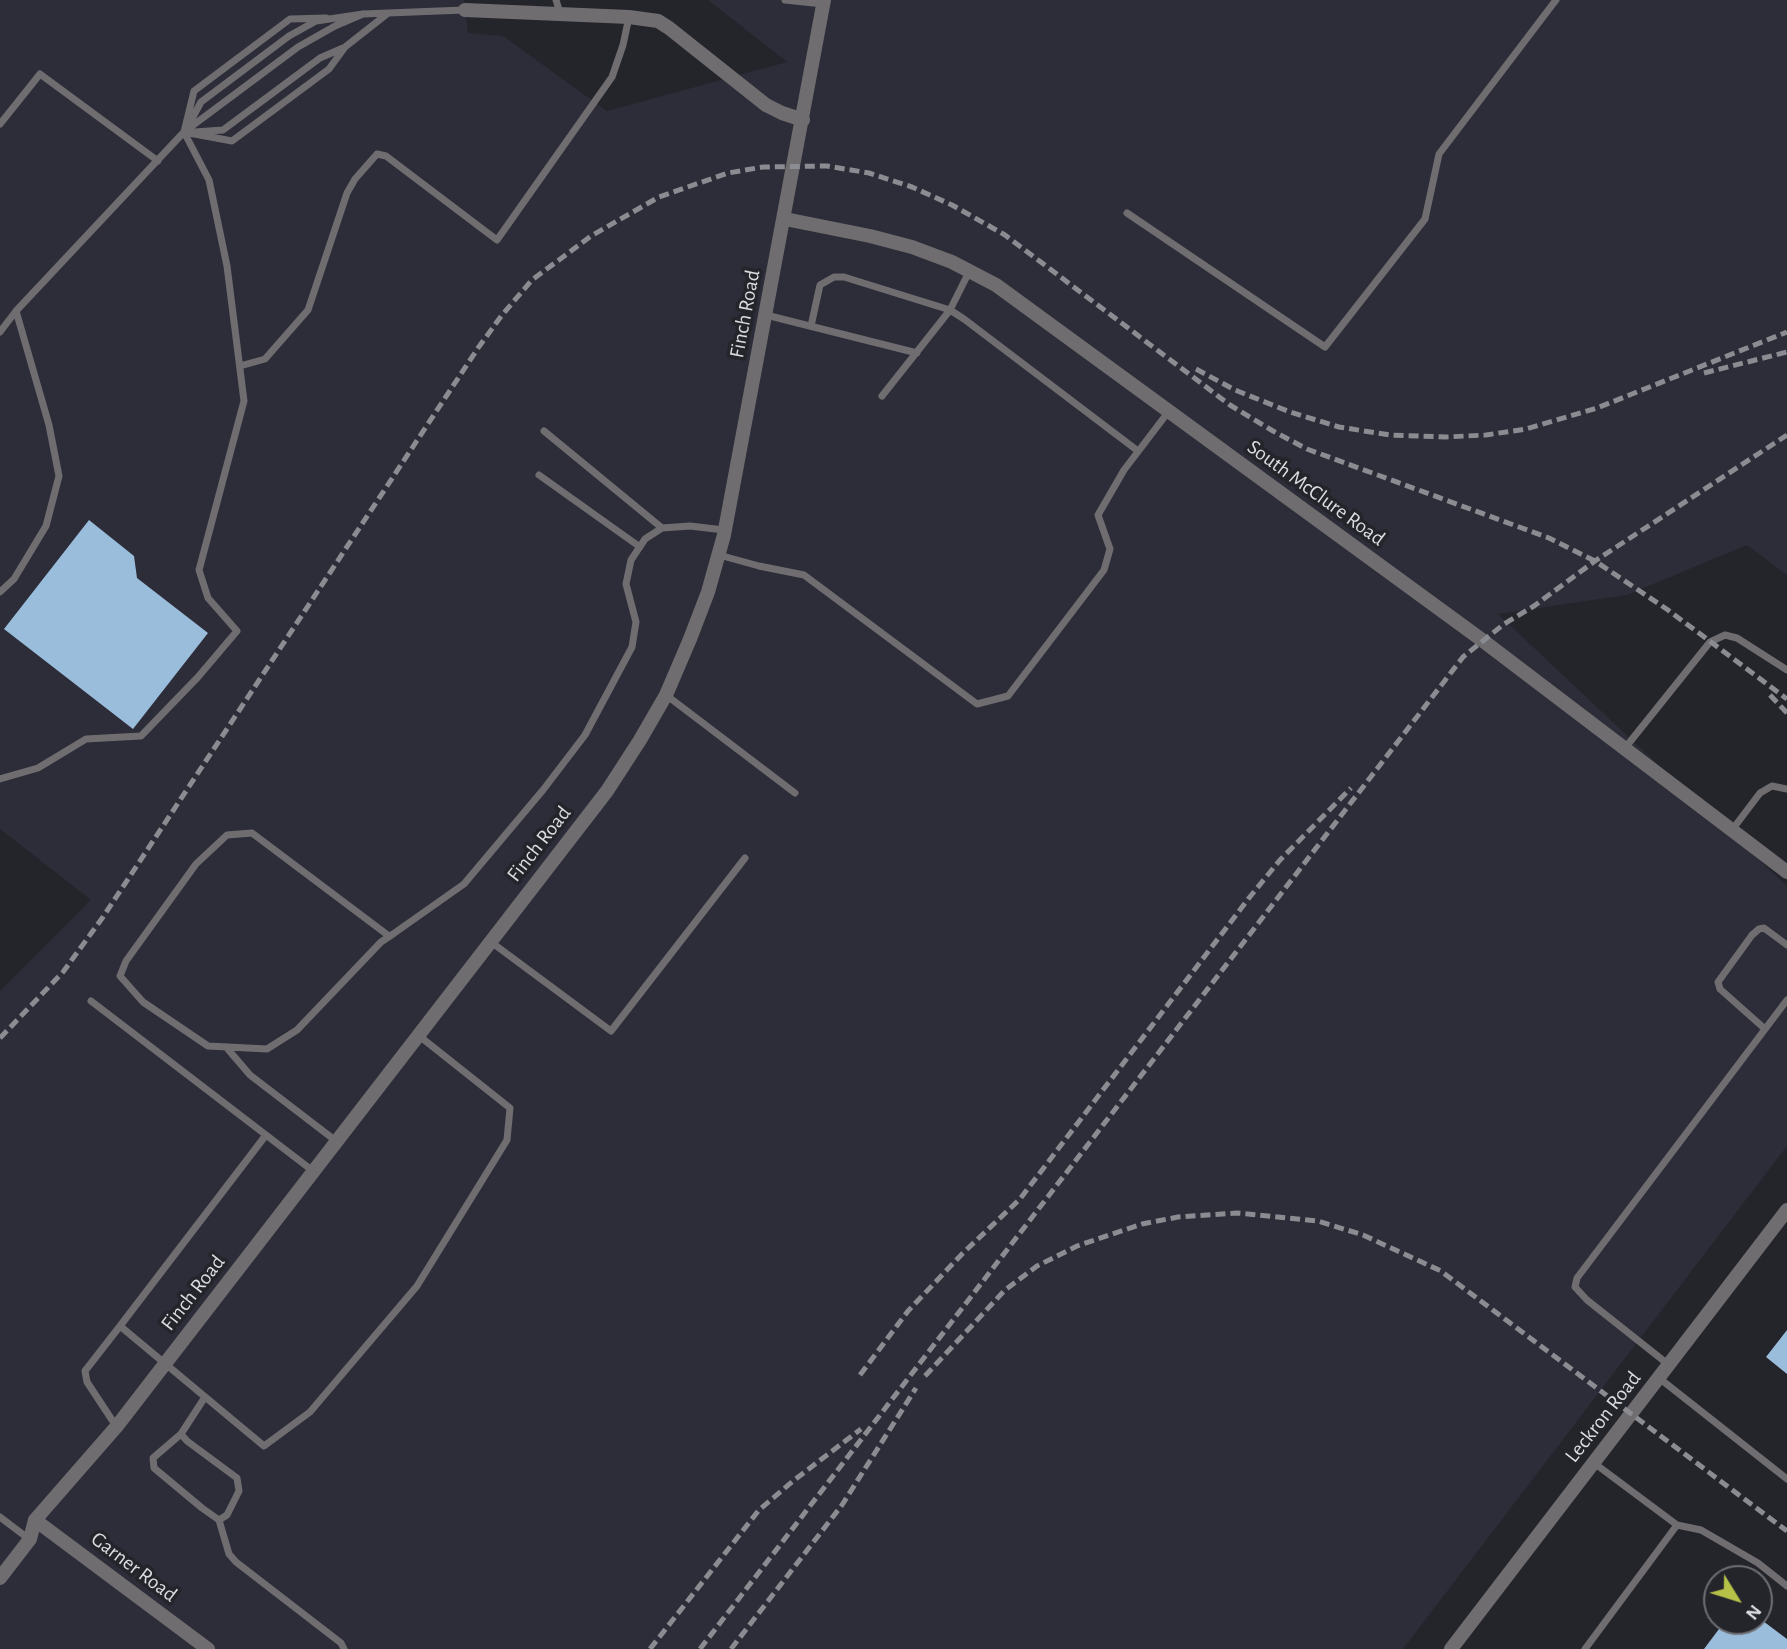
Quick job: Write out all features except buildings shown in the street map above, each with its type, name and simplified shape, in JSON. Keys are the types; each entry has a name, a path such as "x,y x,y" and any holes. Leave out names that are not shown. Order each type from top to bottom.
{"street":[{"name":"Finch Road","path":"0,1578 30,1539 35,1520 117,1426 607,791 666,695 690,639 724,530 824,2"},
{"path":"465,10 558,7 654,20 666,26 766,105 803,120"},
{"name":"South McClure Road","path":"785,219 912,247 970,271 1019,301 1482,640 1787,872"},
{"name":"Leckron Road","path":"1451,1649 1787,1210"},
{"name":"Garner Road","path":"35,1520 208,1649"}],"lane":[{"path":"785,0 824,2"},
{"path":"1127,213 1325,347 1425,219 1438,154 1556,0"},
{"path":"0,779 38,768 86,739 141,736 198,677 237,631 208,598 199,570 244,401 228,266 209,180 184,132 194,92 290,19 465,10"},
{"path":"0,332 16,311 184,132 298,47 363,14"},
{"path":"184,132 223,130 320,58 345,47 387,14"},
{"path":"240,366 265,359 308,310 346,196 355,179 377,154 386,156 496,240 612,77 629,17"},
{"path":"184,132 201,102 289,36 326,18"},
{"path":"184,132 232,141 329,69 345,47"},
{"path":"0,124 40,74 158,161"},
{"path":"882,396 950,310 970,271"},
{"path":"811,326 820,285 834,277 844,277 950,310 1138,452"},
{"path":"0,592 13,579 46,526 59,476 49,425 16,311"},
{"path":"766,315 917,353"},
{"path":"718,555 804,575 977,704 1008,696 1104,569 1110,549 1098,515 1124,470 1169,411"},
{"path":"544,431 662,528"},
{"path":"539,475 640,547"},
{"path":"389,936 252,833 227,835 196,864 127,961 120,976 144,1002 208,1046 267,1049 297,1030 381,942 464,884 585,735 632,647 636,622 626,583 631,560 645,538 662,528 690,526 724,530"},
{"path":"1625,749 1710,642 1725,635 1737,638 1787,670"},
{"path":"666,695 795,793"},
{"path":"1732,830 1760,793 1772,786 1787,789"},
{"path":"491,941 611,1031 745,858"},
{"path":"1765,1029 1720,989 1718,982 1759,929 1764,928 1787,945"},
{"path":"1669,1365 1587,1300 1575,1287 1577,1278 1787,1000"},
{"path":"92,1001 313,1171"},
{"path":"120,1325 264,1446 310,1412 417,1286 507,1140 510,1108 418,1035"},
{"path":"226,1047 250,1075 336,1141"},
{"path":"117,1426 86,1382 85,1371 266,1135"},
{"path":"1660,1378 1787,1479"},
{"path":"205,1397 181,1433 153,1458 154,1468 219,1520 229,1554 236,1562 341,1643 344,1649"},
{"path":"181,1433 187,1441 237,1478 239,1491 227,1515 219,1520"},
{"path":"1594,1463 1677,1525 1701,1530 1758,1563 1787,1586"},
{"path":"0,1517 30,1539"},
{"path":"1585,1649 1677,1525"}],"shaded area":[{"path":"0,0 464,0 468,33 503,36 607,111 787,62 708,0 1787,0 1787,575 1747,545 1627,595 1498,614 1787,886 1787,1146 1403,1649 0,1649 0,991 91,900 0,829"}],"railway":[{"path":"0,1038 63,972 103,917 502,315 532,280 591,236 659,197 728,173 763,167 827,166 869,173 912,187 952,205 1005,235 1230,405 1273,431 1307,449 1549,538 1595,561 1668,610 1787,699"},
{"path":"1196,369 1235,390 1290,412 1339,427 1390,435 1486,435 1526,429 1597,408 1787,332"},
{"path":"1704,373 1787,352"},
{"path":"700,1649 1463,657 1504,624 1534,606 1595,561 1787,435"},
{"path":"1770,695 1787,713"},
{"path":"860,1375 908,1311 963,1253 1020,1199 1249,898 1280,860 1351,788"},
{"path":"925,1376 1005,1290 1037,1266 1077,1246 1142,1224 1178,1217 1237,1213 1318,1221 1363,1235 1441,1271 1787,1531"},
{"path":"731,1649 842,1505 916,1388"},
{"path":"650,1649 759,1510 861,1429"}]}
